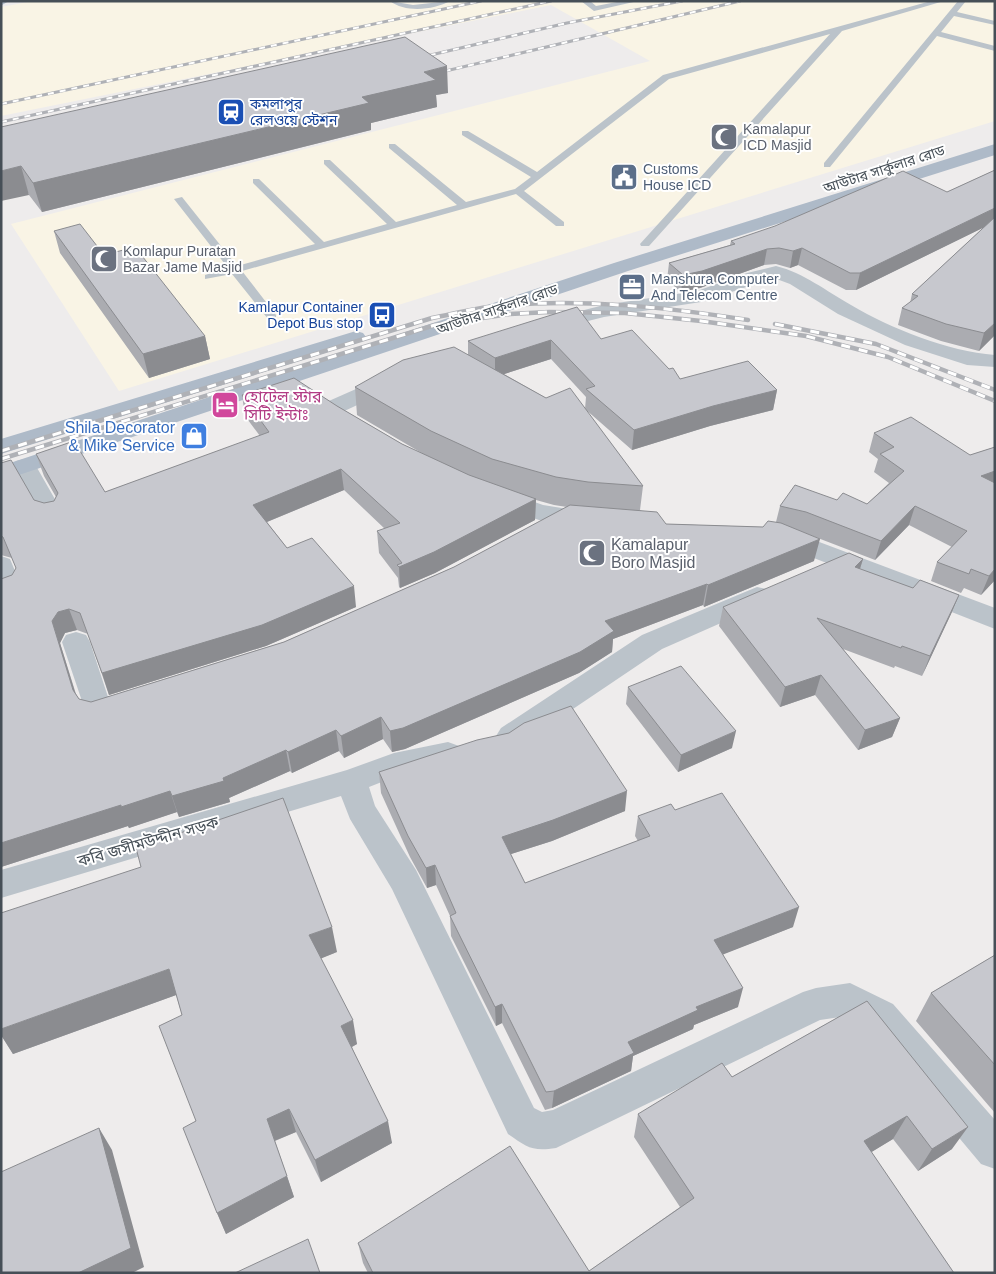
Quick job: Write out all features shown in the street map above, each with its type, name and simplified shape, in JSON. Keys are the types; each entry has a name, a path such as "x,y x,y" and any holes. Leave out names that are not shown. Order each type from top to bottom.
{"main road":[{"name":"আউটার সার্কুলার রোড","path":"1,447 995,133"},
{"name":"আউটার সার্কুলার রোড","path":"1,474 765,221 995,149"}],"street":[{"path":"528,330 604,311 701,296 754,277 776,272 797,280 846,310 912,341 967,359 995,361"},
{"path":"330,409 408,373"},
{"path":"288,379 351,423"},
{"path":"24,466 52,515"},
{"path":"483,492 539,512 564,517 612,521"},
{"path":"530,535 564,517"},
{"path":"755,532 774,534 795,540 842,561 935,594 995,619"},
{"name":"কবি জসীমউদ্দীন সড়ক","path":"1,884 352,781 394,765 498,744 536,721 652,642 842,561"},
{"path":"1,566 10,590"},
{"path":"76,642 98,711 145,696"},
{"path":"352,781 361,810 404,880 521,1121 539,1132 556,1128 816,1004 850,999 880,1016 995,1150"}],"lane":[{"path":"394,1 403,7 411,8 446,1"},
{"path":"586,1 594,9 634,1"},
{"path":"209,277 518,192 666,77 940,1"},
{"path":"827,165 962,1"},
{"path":"953,12 995,23"},
{"path":"645,244 840,28"},
{"path":"936,33 995,50"},
{"path":"465,133 538,177"},
{"path":"392,146 465,206"},
{"path":"327,162 394,226"},
{"path":"256,181 322,246"},
{"path":"518,192 560,224"},
{"path":"178,199 272,317"}],"shaded area":[{"path":"33,1 995,1 995,121 119,391 11,224 650,61 551,5 1,116 1,7"}],"building":[{"path":"405,37 447,66 424,72 436,80 362,97 369,103 33,183 21,166 1,171 1,127"},
{"path":"995,170 995,208 860,273 850,273 802,248 793,251 779,248 767,249 702,271 683,275 669,263 735,244 731,241 775,226 903,171 947,192"},
{"path":"995,217 995,323 984,333 946,324 902,308 918,296 912,294"},
{"path":"80,224 104,255 135,247 205,336 143,354 54,231"},
{"path":"577,307 601,339 632,330 669,369 673,368 680,379 748,361 777,390 713,406 634,430 586,389 595,386 551,340 495,358 468,341"},
{"path":"454,347 546,398 570,388 643,486 588,482 556,477 492,459 431,431 355,387 403,360"},
{"path":"294,378 402,444 469,475 536,499 434,552 399,567 397,565 402,563 377,531 400,523 341,469 253,505 287,548 312,538 354,586 262,625 102,673 80,613 69,609 58,612 52,621 73,690 79,699 91,702 284,642 454,567 570,505 657,512 666,524 763,527 768,521 781,523 820,539 708,585 605,621 614,631 580,652 403,728 390,731 381,717 341,736 336,730 288,752 286,750 223,778 224,781 172,796 170,791 1,843 1,579 12,575 16,568 1,536 1,463 11,460 34,500 44,503 54,501 58,493 36,454 74,441 105,492 269,432 242,395"},
{"path":"911,417 970,455 995,447 995,471 981,476 995,483 995,569 989,576 971,569 969,574 937,562 967,531 915,506 881,541 806,512 780,506 795,485 837,500 843,493 867,504 904,471 880,454 894,447 874,433"},
{"path":"849,553 863,559 855,567 913,588 920,580 959,595 930,656 902,646 901,648 817,618 900,718 865,730 821,675 785,687 723,607"},
{"path":"681,666 736,731 681,755 628,687"},
{"path":"571,706 627,791 553,820 502,837 525,883 650,836 638,816 671,804 675,810 722,793 799,907 714,940 743,988 696,1007 698,1010 628,1042 634,1053 554,1091 546,1092 502,1004 495,1007 450,916 456,913 435,865 426,868 408,836 379,772 477,740 509,733 524,723"},
{"path":"283,798 332,927 309,935 353,1020 341,1026 388,1121 315,1160 289,1109 267,1119 287,1176 217,1213 183,1128 196,1121 159,1026 182,1015 169,969 1,1029 1,913 141,867 136,848"},
{"path":"995,955 995,1065 931,993"},
{"path":"867,1001 968,1127 932,1149 907,1116 864,1141 954,1273 373,1273 358,1243 510,1146 589,1271 694,1198 638,1114 722,1063 732,1077"},
{"path":"99,1128 131,1248 78,1273 1,1273 1,1172"},
{"path":"308,1239 320,1273 235,1273"}],"railway":[{"path":"1,104 481,1"},
{"path":"1,122 551,1"},
{"path":"418,58 567,23 682,1"},
{"path":"433,74 740,1"},
{"path":"1,451 432,318 480,308 528,304 591,303 685,311 748,320"},
{"path":"1,459 435,325 510,314 549,312 625,313 701,321 806,336 888,357 995,401"},
{"path":"775,324 876,344 995,390"}],"place":[{"name":"কমলাপুর রেলওয়ে স্টেশন","path":"231,112"},
{"name":"Kamalapur ICD Masjid","path":"724,137"},
{"name":"Customs House ICD","path":"624,177"},
{"name":"Komlapur Puratan Bazar Jame Masjid","path":"104,259"},
{"name":"Manshura Computer And Telecom Centre","path":"632,287"},
{"name":"Kamlapur Container Depot Bus stop","path":"382,315"},
{"name":"হোটেল স্টার সিটি ইন্টাঃ","path":"225,405"},
{"name":"Shila Decorator & Mike Service","path":"194,436"},
{"name":"Kamalapur Boro Masjid","path":"592,553"}]}
